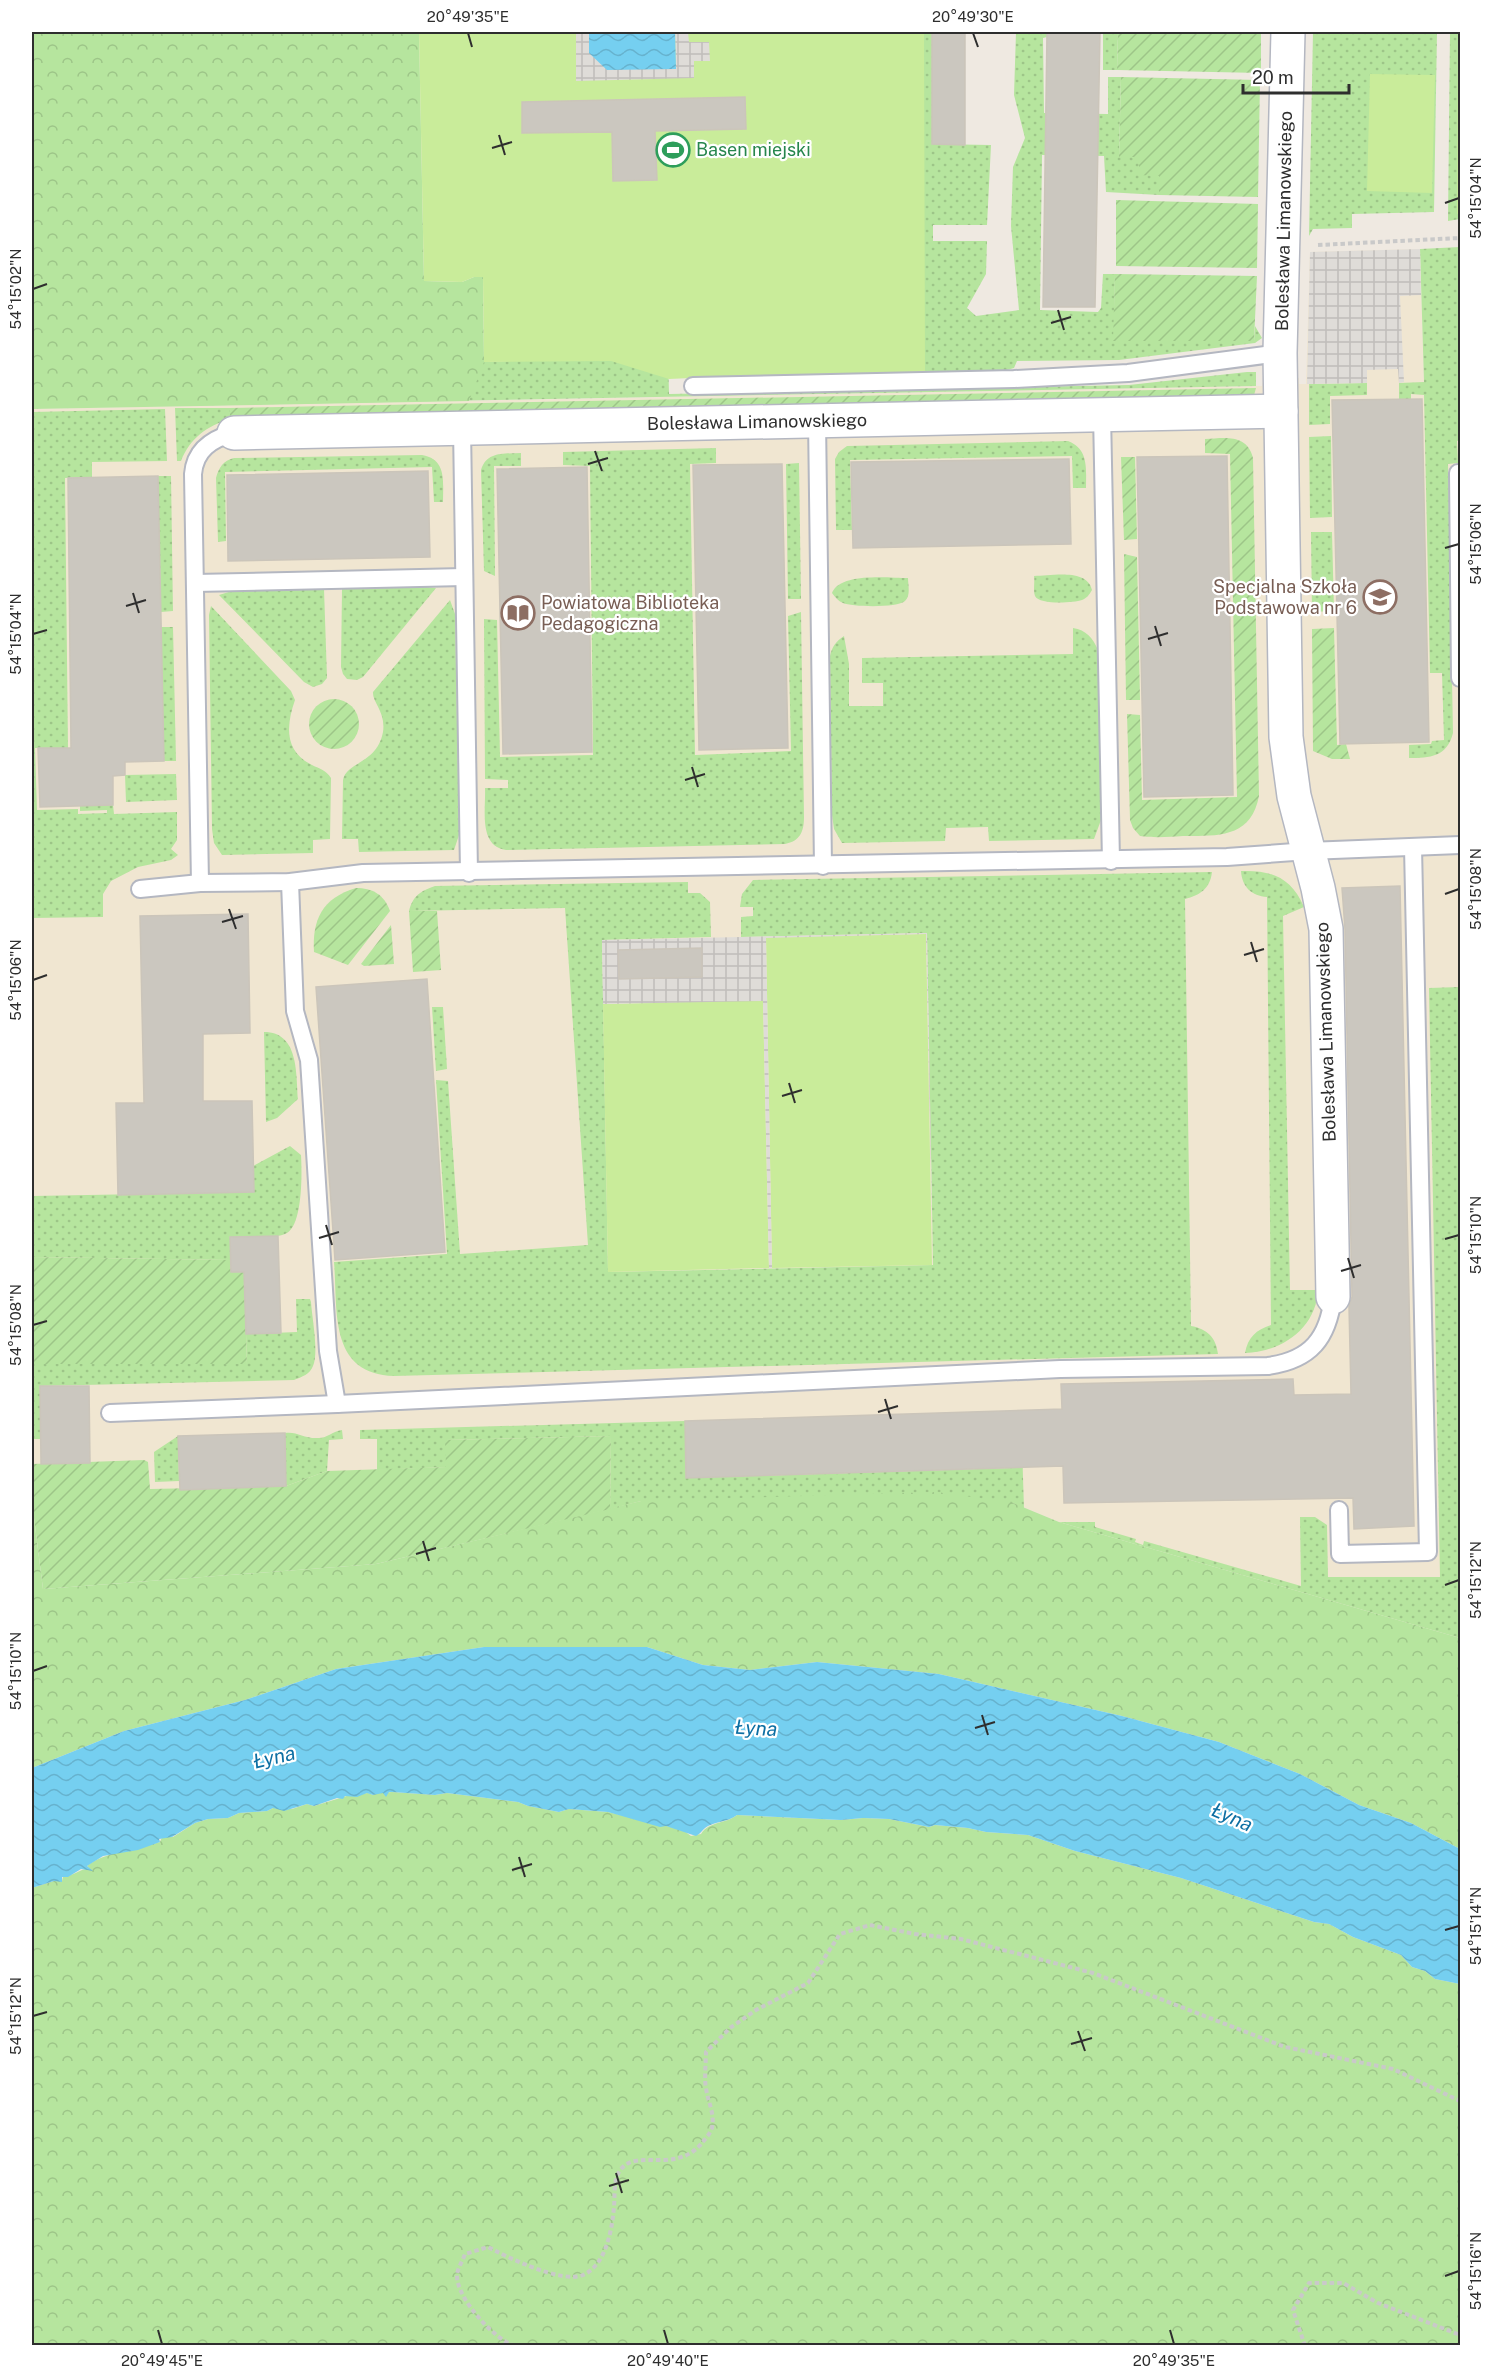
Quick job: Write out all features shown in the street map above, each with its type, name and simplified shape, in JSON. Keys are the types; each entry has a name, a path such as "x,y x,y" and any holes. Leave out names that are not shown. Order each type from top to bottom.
{"street":[{"name":"Bolesława Limanowskiego","path":"1288,32 1280,353 1286,736 1294,796 1318,888 1326,929 1333,1297"},
{"name":"Bolesława Limanowskiego","path":"234,433 1281,411"}],"lane":[{"path":"693,386 1026,379 1128,373 1280,353"},
{"path":"1102,414 1111,861"},
{"path":"817,420 823,866"},
{"path":"462,428 469,873"},
{"path":"200,883 194,465 197,454 206,445 220,436 234,433"},
{"path":"1458,473 1461,678"},
{"path":"195,583 464,577"},
{"path":"140,889 200,883 290,882 363,873 1111,861 1461,845"},
{"path":"1339,1510 1340,1554 1428,1552 1413,847"},
{"path":"290,882 295,1011 309,1060 328,1350 337,1404"},
{"path":"110,1413 1060,1369 1268,1366 1296,1359 1318,1342 1330,1318 1333,1297"}],"path":[{"path":"1284,246 1461,238"},
{"path":"515,2346 505,2343 468,2305 457,2276 465,2254 488,2247 513,2260 561,2275 576,2277 584,2275 595,2267 612,2229 616,2178 622,2167 635,2161 678,2160 698,2147 711,2132 713,2113 706,2089 706,2052 729,2028 756,2010 807,1983 840,1934 870,1925 962,1939 1093,1973 1285,2047 1393,2068 1461,2101"},
{"path":"1305,2346 1293,2310 1309,2283 1343,2283 1378,2303 1461,2334"}],"shaded area":[{"path":"576,32 589,32 589,53 676,69 675,32 688,32 689,42 709,42 710,61 694,61 694,78 576,81"},
{"path":"1420,249 1424,382 1460,379 1460,1638 1059,1522 1013,1503 489,1539 32,1502 32,409 1262,386 1263,379 1299,378 1299,384 1306,384 1310,252"},
{"path":"1420,249 1421,295 1400,296 1404,382 1399,383 1398,369 1367,370 1367,383 1307,384 1310,252"},
{"path":"927,933 933,1265 926,934 766,938 772,1268 769,1268 763,1001 603,1004 602,940","holes":["702,948 702,977 619,979 618,950"]}],"green space":[{"path":"32,32 448,360 484,362 668,355 669,394 1129,385 1247,372 1256,372 1256,386 172,406"},
{"path":"32,32 419,32 424,281 462,282 474,277 483,277 484,362 469,401 32,409"},
{"name":"Basen miejski","path":"419,32 924,32 925,372 669,379 611,361 484,362 483,277 474,277 462,282 424,281"},
{"path":"688,32 942,32 932,144 991,145 987,225 933,225 933,241 987,241 986,274 967,308 976,316 1019,310 1011,226 1013,167 1025,138 1014,95 1016,32 1047,32 1047,37 1043,38 1044,113 1108,114 1108,77 1121,77 1119,157 1139,157 1159,176 1159,195 1106,192 1104,156 1042,155 1040,310 1098,312 1101,308 1103,274 1115,274 1114,341 1254,341 1255,326 1262,338 1255,343 1119,360 1017,361 1014,368 1007,370 925,372 917,370"},
{"path":"1103,32 1118,32 1117,70 1103,70"},
{"path":"1118,32 1261,32 1261,73 1117,70"},
{"path":"1313,32 1437,32 1434,212 1352,214 1352,228 1313,229 1309,236"},
{"path":"1450,32 1460,32 1460,219 1448,221"},
{"path":"1458,32 1460,32 1460,213 1457,214"},
{"path":"1370,74 1435,75 1432,193 1367,191"},
{"path":"1121,77 1260,80 1258,197 1159,195 1159,176 1139,175 1139,157 1119,157"},
{"path":"1116,200 1258,204 1257,268 1116,266"},
{"path":"1460,247 1460,440 1457,441 1458,463 1448,464 1453,733 1447,747 1437,755 1409,758 1409,745 1431,744 1432,741 1444,740 1442,673 1430,673 1424,395 1411,394 1411,399 1399,399 1399,383 1424,382 1420,249"},
{"path":"1115,274 1257,276 1254,341 1113,341"},
{"path":"1367,383 1367,395 1330,396 1330,424 1309,425 1309,384"},
{"path":"1256,388 1253,399 230,419 230,408"},
{"path":"175,408 230,408 230,419 200,434 189,446 181,461 177,461"},
{"path":"165,409 167,461 92,462 92,477 65,478 68,748 35,748 37,810 78,809 78,814 107,813 107,810 80,811 80,806 113,805 114,814 177,812 177,840 171,849 178,855 171,860 138,867 111,881 103,894 103,917 32,918 32,412"},
{"path":"1331,436 1332,517 1310,518 1309,437"},
{"path":"1227,438 1240,441 1246,444 1253,458 1259,796 1249,820 1231,832 1209,836 1140,836 1130,820 1127,714 1140,715 1142,800 1237,797 1230,454 1205,453 1205,439"},
{"path":"1068,441 1080,449 1083,454 1086,467 1086,488 1073,488 1072,456 850,460 852,530 836,530 835,459 839,452 847,446"},
{"path":"716,448 716,463 690,464 695,755 791,751 788,616 801,612 804,817 800,835 794,841 785,844 506,850 497,847 491,842 485,825 485,788 508,788 508,780 485,779 484,619 497,620 500,757 593,755 590,466 563,465 563,452"},
{"path":"521,453 521,466 494,466 495,576 484,571 481,470 487,459 502,454"},
{"path":"422,455 430,457 440,466 443,479 443,502 434,502 432,467 225,472 226,541 218,542 216,478 222,465 230,459"},
{"path":"1121,457 1135,457 1137,539 1124,540"},
{"path":"799,463 801,599 788,599 786,464"},
{"path":"158,476 171,476 173,611 161,612"},
{"path":"1311,532 1332,532 1334,611 1312,612"},
{"path":"1124,554 1137,557 1140,700 1126,700"},
{"path":"1034,576 1076,576 1089,583 1092,590 1089,595 1078,601 1043,601 1035,596"},
{"path":"908,578 907,599 894,605 848,604 840,601 832,593 837,586 855,579"},
{"path":"436,588 363,677 357,680 347,679 341,667 342,589"},
{"path":"324,589 327,678 322,684 313,687 304,682 219,595 232,591"},
{"path":"450,600 455,614 459,835 454,850 359,852 358,839 342,839 343,780 350,769 368,757 380,743 383,719 373,692"},
{"path":"211,606 291,691 295,700 289,728 292,745 303,759 325,771 331,778 330,839 313,840 313,853 222,855 214,843 209,615"},
{"path":"161,627 173,627 176,761 164,761"},
{"path":"1073,628 1088,635 1098,650 1101,820 1094,839 989,841 988,827 946,828 945,841 842,843 834,829 832,815 830,656 839,640 844,636 849,664 849,706 883,706 883,683 862,683 862,658 1073,654"},
{"path":"1334,628 1337,745 1346,744 1350,759 1332,759 1313,751 1312,629"},
{"path":"329,699 339,699 352,706 359,719 359,729 352,742 339,749 329,749 320,745 313,738 309,729 309,719 313,710 320,703"},
{"path":"176,774 177,800 126,802 125,775"},
{"path":"1241,871 1262,872 1279,877 1293,889 1304,907 1283,916 1290,1290 1318,1290 1311,1316 1294,1336 1271,1348 1245,1353 1254,1335 1271,1325 1267,897 1249,890 1243,882"},
{"path":"1212,872 1207,887 1185,899 1191,1326 1202,1329 1213,1338 1218,1354 394,1376 373,1372 357,1364 347,1352 337,1319 334,1262 447,1254 436,1080 448,1081 460,1254 588,1245 565,908 409,911 415,898 425,890 435,886 688,882 688,893 700,893 710,902 711,937 602,940 608,1272 933,1265 927,933 741,937 741,917 753,916 753,907 740,907 742,894 753,880"},
{"path":"356,888 377,893 390,911 348,965 314,952 315,930 317,920 327,904 344,892"},
{"path":"409,911 437,911 441,970 413,972"},
{"path":"391,925 394,964 364,966 361,964"},
{"path":"926,934 932,1265 772,1268 766,937"},
{"path":"1460,987 1460,1638 1059,1522 1095,1522 1095,1527 1136,1539 1135,1542 1143,1545 1144,1541 1301,1586 1300,1517 1315,1517 1327,1525 1328,1577 1440,1577 1429,988"},
{"path":"763,1000 769,1268 608,1272 603,1004"},
{"path":"432,1007 443,1007 447,1069 436,1071"},
{"path":"264,1032 284,1039 290,1047 296,1067 298,1099 277,1118 266,1122"},
{"path":"290,1146 301,1155 299,1209 292,1228 287,1233 275,1237 230,1237 230,1260 32,1257 32,1196 254,1192 253,1166"},
{"path":"32,1257 230,1260 231,1272 244,1272 247,1364 32,1364"},
{"path":"296,1299 310,1299 315,1335 315,1360 310,1371 303,1376 294,1380 40,1386 40,1439 32,1439 32,1364 247,1364 246,1334 297,1332"},
{"path":"1009,1410 1017,1410 1021,1414 1024,1509 1013,1503 641,1501 610,1509 611,1436 446,1440 446,1467 377,1470 377,1439 360,1439 360,1430 685,1421 686,1478 1010,1468"},
{"path":"342,1430 343,1439 329,1440 327,1471 286,1486 285,1433 319,1438"},
{"path":"178,1436 179,1481 155,1482 154,1452"},
{"path":"611,1436 610,1509 376,1564 43,1589 32,1502 32,1464 144,1460 148,1462 150,1489 286,1486 327,1471 446,1467 445,1440"},
{"path":"937,1492 1013,1503 1059,1522 1460,1638 1460,1849 1411,1823 1359,1805 1300,1774 1219,1742 1122,1716 939,1674 817,1662 750,1670 703,1665 647,1647 484,1647 336,1669 245,1700 124,1731 32,1768 32,1502 43,1589 376,1564 641,1501"},
{"path":"392,1792 435,1795 447,1793 518,1802 559,1812 569,1809 608,1812 683,1830 691,1836 701,1834 708,1827 737,1815 841,1820 889,1819 929,1827 935,1825 1028,1835 1075,1851 1181,1878 1314,1922 1329,1924 1353,1937 1401,1955 1412,1967 1425,1971 1435,1979 1460,1984 1460,2345 32,2345 32,1888 54,1881 62,1881 63,1877 89,1868 87,1866 101,1858 160,1842 162,1837 173,1837 195,1823 208,1819 228,1818 239,1813 267,1811 273,1808 292,1809 307,1804 314,1806 350,1795"}],"water":[{"path":"589,32 675,32 676,69 607,70 589,53"},
{"name":"Łyna","path":"484,1647 647,1647 703,1665 750,1670 817,1662 939,1674 1122,1716 1219,1742 1300,1774 1359,1805 1411,1823 1460,1849 1460,1984 1435,1979 1425,1971 1412,1967 1401,1955 1353,1937 1329,1924 1314,1922 1181,1878 1075,1851 1028,1835 935,1825 929,1827 889,1819 841,1820 737,1815 708,1826 696,1836 608,1812 569,1809 559,1812 518,1802 447,1793 435,1795 389,1792 386,1797 383,1793 373,1795 367,1793 357,1797 345,1796 343,1799 337,1798 314,1806 307,1804 284,1811 273,1808 267,1811 239,1813 228,1818 208,1819 195,1823 172,1837 159,1839 160,1842 138,1850 103,1856 87,1866 93,1871 81,1869 68,1877 62,1877 62,1882 54,1881 32,1888 32,1768 124,1731 245,1700 336,1669"}],"building":[{"path":"932,32 965,32 965,145 932,144"},
{"path":"1047,32 1100,32 1095,307 1043,307"},
{"path":"745,97 746,129 655,131 657,180 613,181 612,132 522,133 522,102"},
{"path":"1422,399 1429,742 1340,744 1332,400"},
{"path":"1227,456 1233,795 1144,797 1137,457"},
{"path":"1069,459 1071,544 853,548 851,462"},
{"path":"782,464 788,748 699,750 693,465"},
{"path":"587,467 592,752 503,754 497,469"},
{"path":"428,471 430,557 228,561 227,475"},
{"path":"158,476 164,761 125,762 125,775 113,776 113,805 40,807 38,748 71,748 68,478"},
{"path":"1400,886 1414,1526 1354,1529 1353,1498 1064,1503 1063,1466 686,1478 685,1421 1062,1409 1061,1384 1293,1379 1294,1395 1351,1394 1349,1306 1352,1297 1345,929 1342,888"},
{"path":"248,914 250,1033 203,1034 203,1101 252,1101 254,1192 118,1195 116,1103 144,1103 140,916"},
{"path":"702,948 702,977 619,979 618,950"},
{"path":"427,979 445,1252 335,1260 316,987"},
{"path":"278,1236 281,1333 246,1334 244,1272 231,1272 230,1237"},
{"path":"40,1386 89,1386 90,1463 41,1464"},
{"path":"285,1433 286,1486 180,1490 178,1436"}],"place":[{"name":"Basen miejski","path":"673,150"},
{"name":"Specjalna Szkoła Podstawowa nr 6","path":"1380,597"},
{"name":"Powiatowa Biblioteka Pedagogiczna","path":"518,613"}]}
